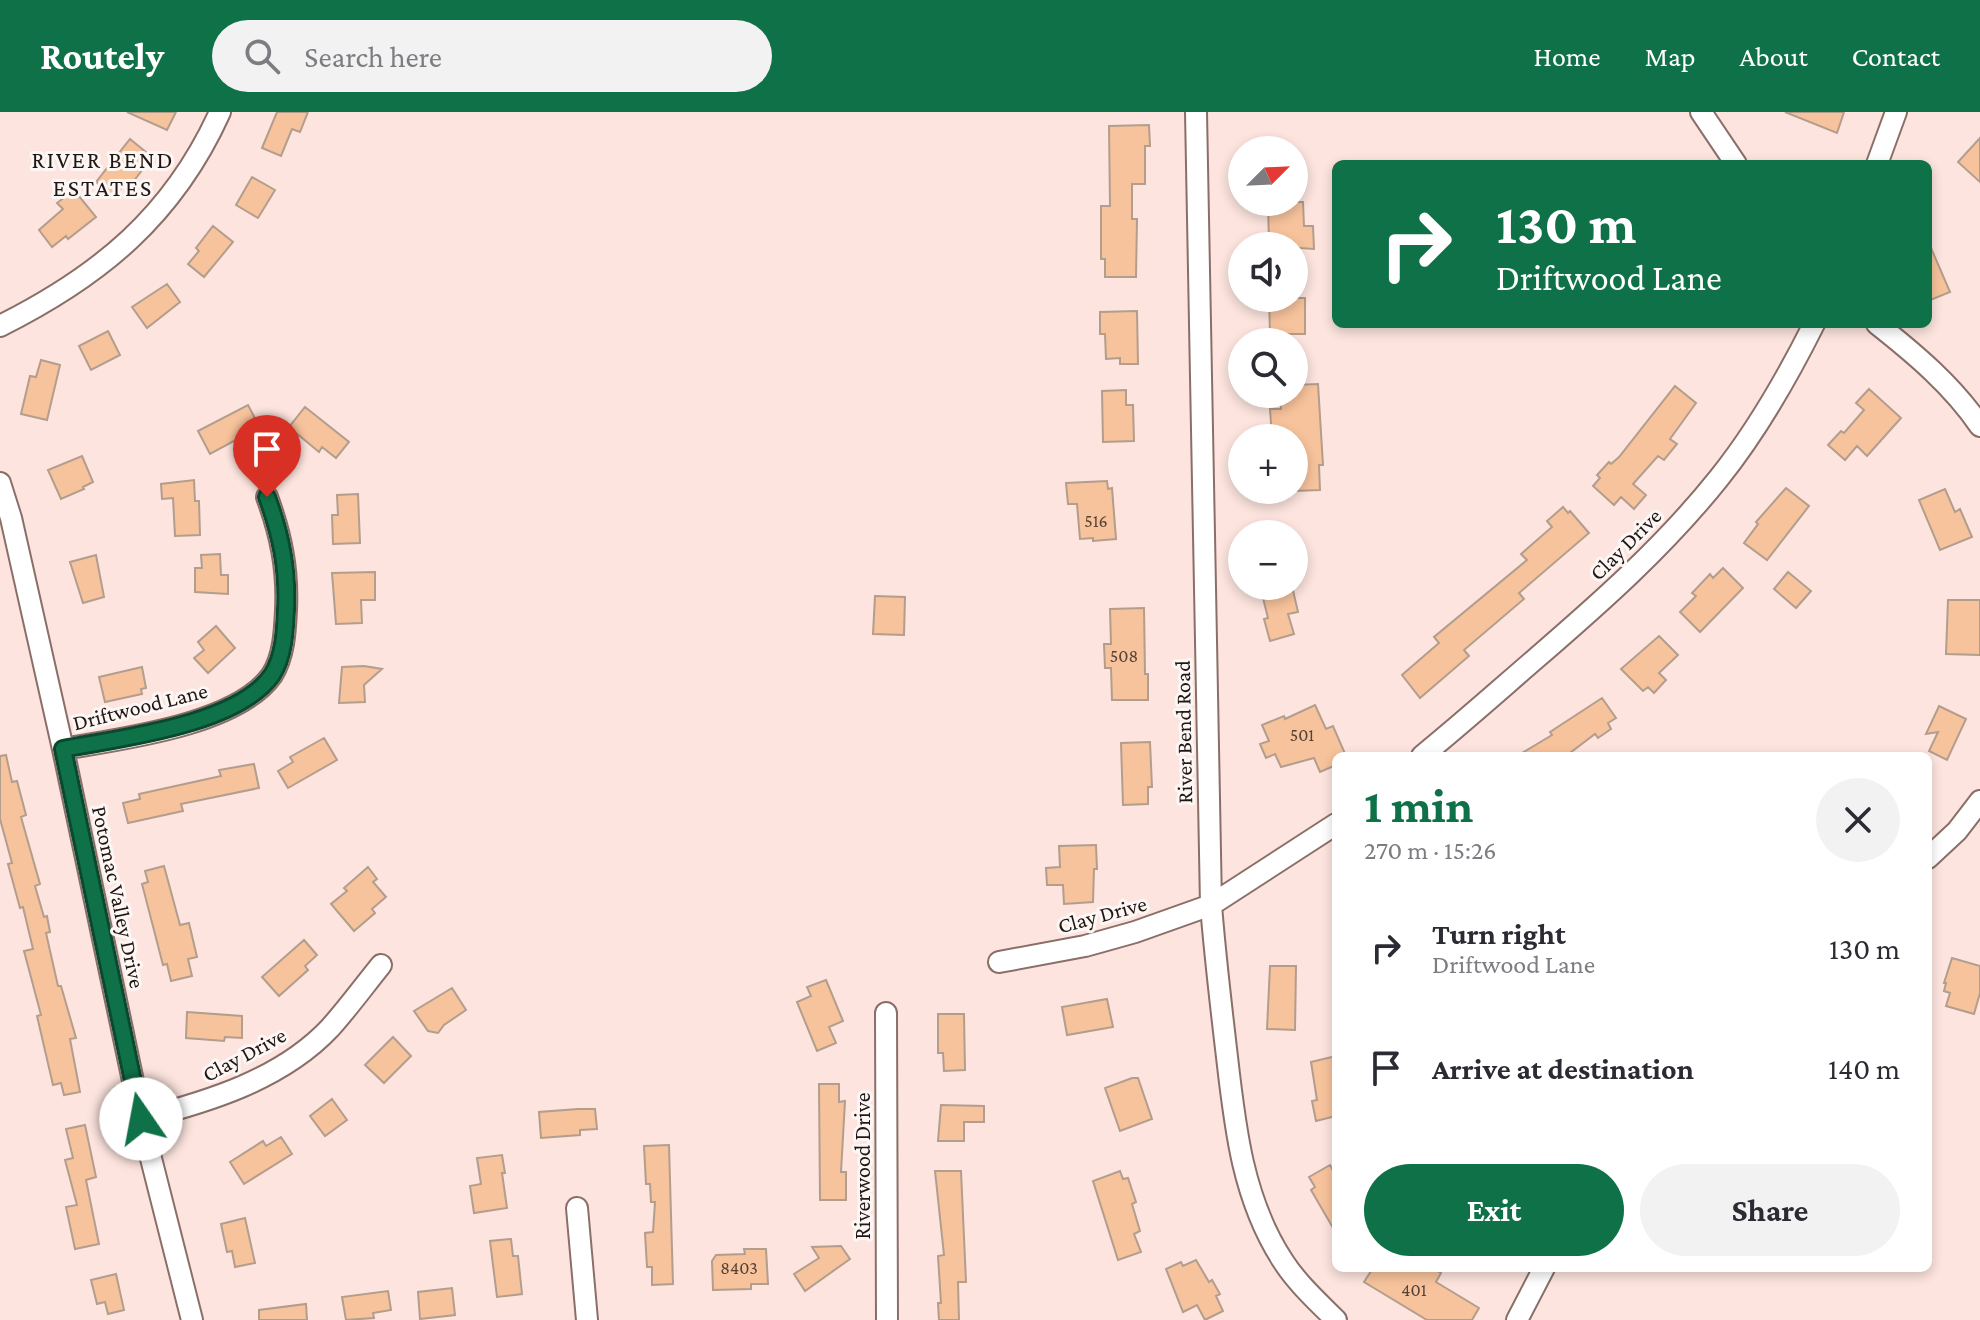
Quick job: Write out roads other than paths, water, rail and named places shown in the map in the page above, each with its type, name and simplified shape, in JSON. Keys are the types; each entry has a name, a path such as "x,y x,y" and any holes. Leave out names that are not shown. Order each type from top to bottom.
{"street":[{"path":"0,326 70,288 111,258 144,226 200,152 220,112"},
{"name":"River Bend Road","path":"1196,112 1211,905 1216,966 1241,1162 1265,1229 1284,1262 1336,1320"},
{"path":"1701,112 1733,160"},
{"path":"1878,160 1896,112"},
{"name":"Clay Drive","path":"1427,752 1622,583 1687,516 1750,434 1791,371 1812,328"},
{"path":"1882,328 1950,389 1980,426"},
{"name":"Potomac Valley Drive","path":"0,483 11,518 63,749 141,1119 192,1320"},
{"name":"Driftwood Lane","path":"63,749 137,736 221,712 250,695 272,674 280,657 285,633 287,594 286,560 267,497"},
{"path":"1932,854 1957,831 1980,801"},
{"name":"Clay Drive","path":"999,962 1085,946 1211,905 1332,827"},
{"name":"Clay Drive","path":"141,1119 211,1100 284,1064 329,1029 381,965"},
{"name":"Riverwood Drive","path":"886,1013 887,1320"},
{"path":"577,1208 587,1320"},
{"path":"1517,1320 1542,1272"}],"district":[{"name":"RIVER BEND ESTATES","path":"103,174"}]}
